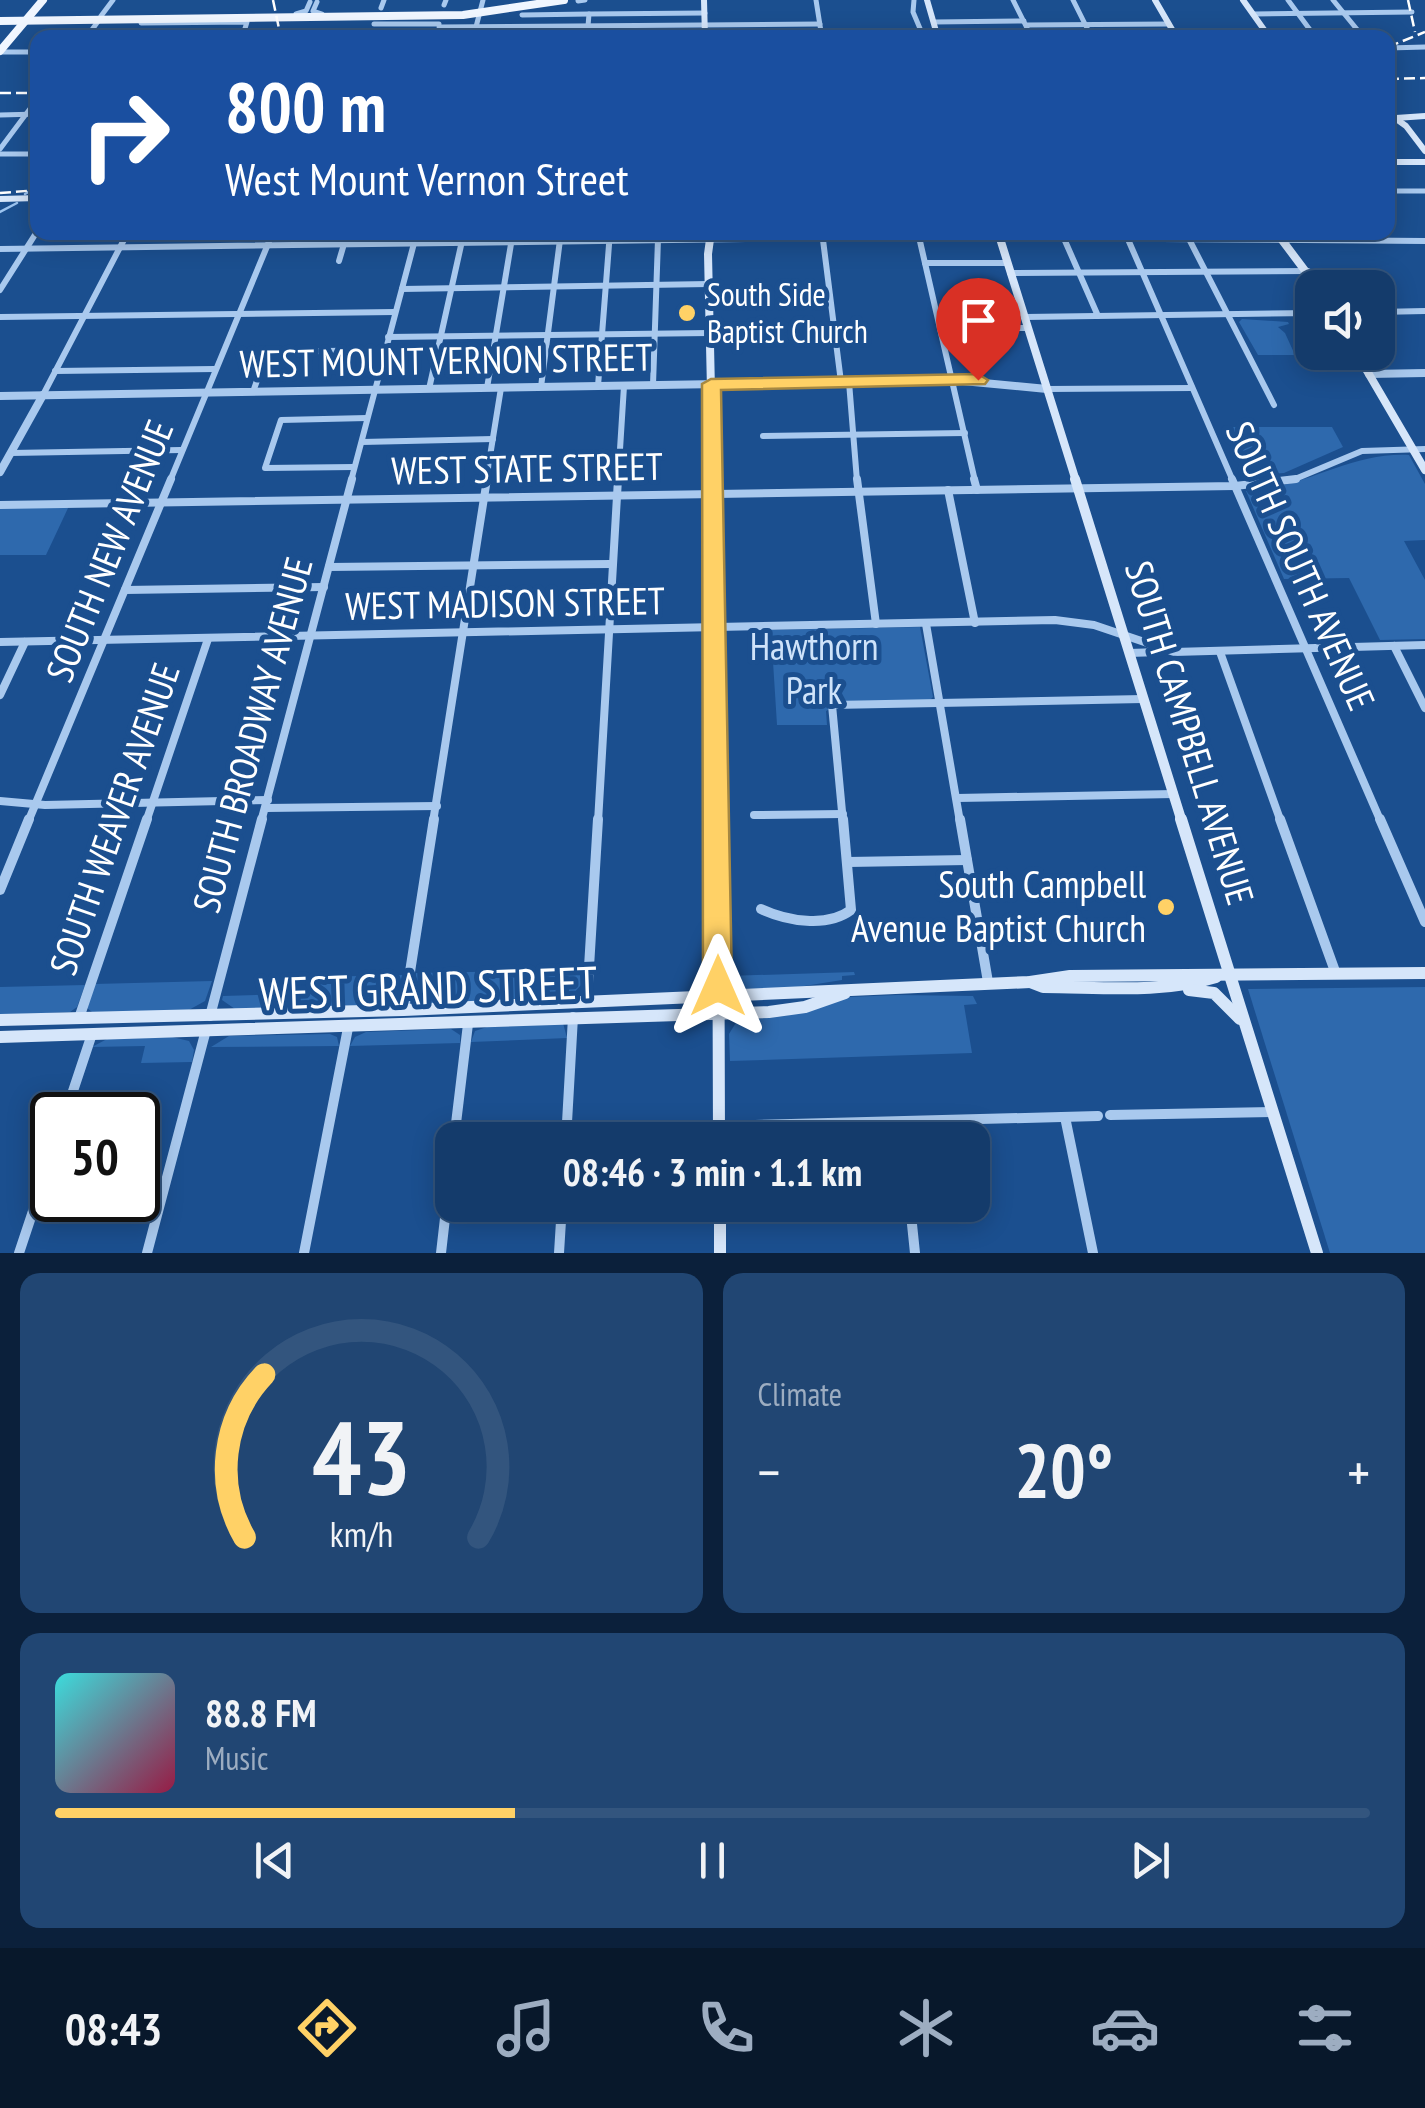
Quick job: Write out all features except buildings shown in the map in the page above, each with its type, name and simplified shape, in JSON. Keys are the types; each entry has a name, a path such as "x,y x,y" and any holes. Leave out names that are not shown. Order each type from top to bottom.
{"main road":[{"path":"0,41 43,0"},
{"path":"1,19 480,12 546,0"},
{"path":"1,19 480,12 564,0"},
{"path":"704,0 705,30"},
{"path":"927,0 936,30"},
{"path":"1154,0 1172,30"},
{"path":"1243,0 1264,30"},
{"path":"25,17 32,23 48,20"},
{"path":"0,52 25,17"},
{"path":"1395,116 1425,117"},
{"path":"1395,121 1425,151"},
{"path":"1395,162 1425,162"},
{"path":"0,198 30,198"},
{"path":"711,240 719,1122"},
{"name":"SOUTH CAMPBELL AVENUE","path":"1001,240 1174,794 1224,976 1246,1026 1317,1253"},
{"path":"1282,240 1307,270"},
{"path":"1366,370 1425,470"},
{"name":"WEST GRAND STREET","path":"0,1020 404,1010 1030,982 1046,977 1203,972 1224,976 1425,974"},
{"name":"WEST GRAND STREET","path":"1030,982 1042,988 1203,983 1224,976"},
{"path":"1154,984 1166,990 1214,993 1246,1026"},
{"name":"WEST GRAND STREET","path":"0,1036 348,1028 718,1013 805,1007 855,988"},
{"path":"720,1222 720,1253"}],"street":[{"path":"92,30 113,0"},
{"path":"381,8 384,0"},
{"path":"473,30 483,0"},
{"path":"816,0 821,30"},
{"path":"914,0 913,12 921,30"},
{"path":"1013,0 1028,30"},
{"path":"1073,0 1088,30"},
{"path":"1288,0 1310,30"},
{"path":"1333,0 1358,30"},
{"path":"314,1 314,11 322,14"},
{"path":"296,14 306,11 314,1"},
{"path":"1254,16 1412,12"},
{"path":"522,15 705,13"},
{"path":"588,26 589,14"},
{"path":"99,20 248,23 245,30"},
{"path":"934,22 1169,24"},
{"path":"372,30 374,23 474,27 820,24"},
{"path":"438,30 440,23"},
{"path":"554,26 554,30"},
{"path":"1395,48 1425,47"},
{"path":"0,52 30,52"},
{"path":"0,152 30,110"},
{"path":"0,114 27,114"},
{"path":"0,152 30,154"},
{"path":"1395,191 1425,191"},
{"path":"0,290 31,240"},
{"path":"0,472 124,240"},
{"name":"SOUTH NEW AVENUE","path":"0,890 270,240"},
{"path":"0,248 344,244 392,240"},
{"name":"SOUTH BROADWAY AVENUE","path":"147,1253 415,240"},
{"path":"439,240 527,240"},
{"path":"542,387 560,240"},
{"path":"598,386 610,240"},
{"path":"653,385 658,240"},
{"path":"823,240 855,435 858,491 876,624"},
{"path":"919,240 977,490"},
{"path":"1064,240 1098,316"},
{"name":"SOUTH SOUTH AVENUE","path":"1128,240 1425,922"},
{"path":"1190,240 1274,405"},
{"path":"1395,240 1425,241"},
{"path":"429,389 462,242"},
{"path":"487,388 511,242"},
{"path":"338,261 344,244"},
{"path":"925,264 1078,272 1295,271"},
{"path":"402,289 709,284"},
{"path":"1395,312 1425,311"},
{"path":"0,316 395,312"},
{"path":"940,328 1098,316 1295,313"},
{"path":"388,337 710,333"},
{"path":"254,392 267,352 385,350"},
{"path":"55,371 215,369"},
{"path":"1368,374 1425,373"},
{"name":"WEST MOUNT VERNON STREET","path":"0,396 952,380 1047,389 1192,388"},
{"path":"587,1000 624,386"},
{"path":"404,1010 501,388"},
{"path":"354,466 265,468 281,420 367,418"},
{"path":"763,436 964,433"},
{"path":"362,442 493,438"},
{"name":"WEST STATE STREET","path":"0,505 1235,486 1295,479 1362,451 1425,449"},
{"path":"10,453 181,450"},
{"path":"948,490 975,623"},
{"path":"329,567 611,564"},
{"path":"125,590 324,587"},
{"name":"WEST MADISON STREET","path":"0,642 1072,621 1174,652 1425,645"},
{"path":"926,624 988,982"},
{"name":"SOUTH WEAVER AVENUE","path":"79,1018 208,639"},
{"path":"0,695 25,642"},
{"path":"1394,646 1425,708"},
{"path":"1129,653 1174,652"},
{"path":"1220,652 1336,974"},
{"path":"761,909 789,919 848,914 852,904 832,705 1143,698"},
{"path":"958,798 1174,794"},
{"path":"0,801 437,806"},
{"path":"754,815 842,814"},
{"path":"848,862 967,860"},
{"path":"567,1122 574,1016"},
{"path":"456,1122 468,1024"},
{"path":"304,1253 348,1028"},
{"name":"SOUTH WEAVER AVENUE","path":"73,1092 92,1034"},
{"path":"900,1122 1273,1112"},
{"path":"1066,1118 1093,1253"},
{"path":"20,1253 30,1222"},
{"path":"441,1253 445,1222"},
{"path":"559,1253 561,1222"},
{"path":"912,1222 915,1253"}],"green space":[{"path":"1239,322 1288,322 1278,327 1295,355 1258,355"},
{"path":"1231,427 1332,427 1343,447 1284,473 1245,476 1226,431"},
{"path":"1409,455 1425,484 1425,540 1404,541 1425,580 1425,639 1380,640 1349,578 1284,579 1246,491 1288,484 1367,459"},
{"path":"69,506 46,555 0,555 0,507"},
{"name":"Hawthorn Park","path":"920,627 933,697 930,700 844,701 826,711 827,725 777,725 771,630"},
{"path":"583,970 581,985 572,995 422,1005 412,998 416,973"},
{"path":"854,972 855,975 842,976 842,980 779,990 739,990 727,976"},
{"path":"404,975 400,998 387,1006 235,1009 222,1000 223,996 312,993 315,977"},
{"path":"212,981 205,1001 187,1011 92,1012 87,1008 94,984"},
{"path":"85,985 77,1007 70,1012 0,1015 0,987"},
{"path":"1425,987 1425,1253 1330,1253 1248,989"},
{"path":"973,996 977,1004 964,1005 972,1053 730,1061 729,1034 737,1021 785,1016 849,997"},
{"path":"563,1023 567,1038 471,1042 475,1031 487,1027"},
{"path":"451,1029 460,1035 460,1043 350,1046 355,1037 366,1032"},
{"path":"229,1036 337,1037 339,1046 211,1047"},
{"path":"172,1037 189,1041 194,1050 192,1062 141,1063 145,1046 92,1047 107,1039"}],"waterway":[{"path":"25,194 30,191"},
{"path":"0,212 17,203"}],"railway":[{"path":"273,0 279,30"},
{"path":"1408,0 1415,32"},
{"path":"1395,44 1425,32"},
{"path":"1395,79 1425,78"},
{"path":"0,93 30,93"},
{"path":"0,193 30,191"}],"place":[{"name":"South Side Baptist Church","path":"687,313"},
{"name":"South Campbell Avenue Baptist Church","path":"1166,907"}],"route":[{"path":"718,986 717,628 711,384 978,380"}]}
